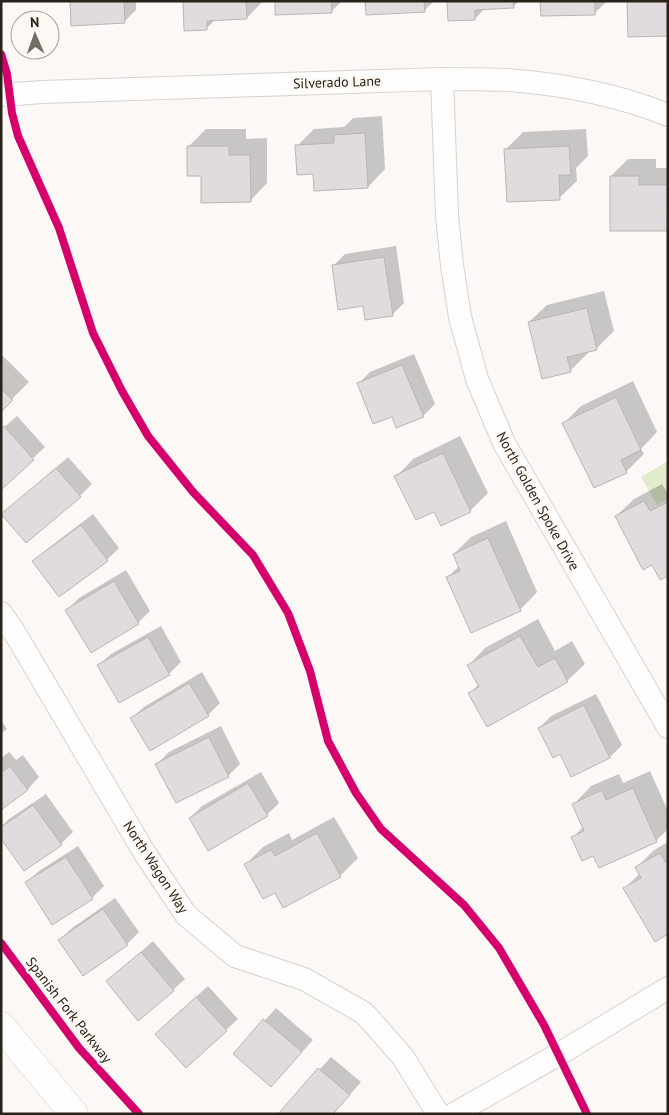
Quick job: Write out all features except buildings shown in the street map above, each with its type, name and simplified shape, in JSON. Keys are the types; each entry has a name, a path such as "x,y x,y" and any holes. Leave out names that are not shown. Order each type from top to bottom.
{"street":[{"name":"Silverado Lane","path":"1,96 43,92 442,79 507,80 566,88 615,98 668,115"},
{"name":"North Golden Spoke Drive","path":"442,79 447,216 452,265 460,317 477,379 504,443 668,727"},
{"name":"North Wagon Way","path":"1,614 16,635 144,852 186,915 235,956 304,979 364,1013 403,1057 438,1114"},
{"path":"454,1114 668,988"},
{"path":"1,1026 74,1114"}],"green space":[{"path":"668,461 668,499 657,505 641,477"}],"cycle path":[{"path":"1,54 7,74 12,113 18,136 59,228 93,333 122,391 148,436 193,492 253,555 288,613 310,671 328,741 356,793 381,829 464,905 499,948 544,1025 587,1114"},
{"name":"Spanish Fork Parkway","path":"1,943 79,1048 139,1114"}]}
